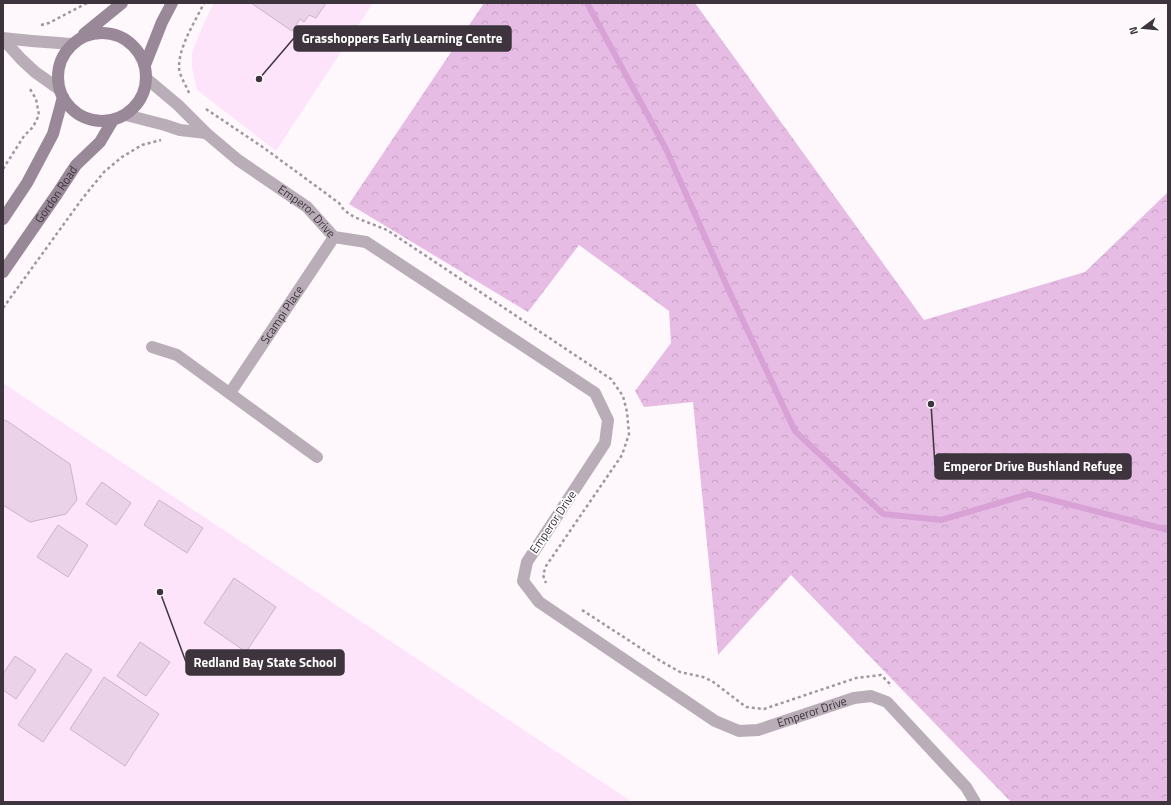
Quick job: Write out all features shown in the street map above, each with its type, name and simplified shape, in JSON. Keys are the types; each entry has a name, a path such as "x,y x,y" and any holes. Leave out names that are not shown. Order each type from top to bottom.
{"street":[{"path":"3,219 27,182 53,134 61,93 58,77 59,65 64,54 75,42 122,3"},
{"path":"145,65 162,22 172,3"},
{"path":"105,32 118,35 130,42 140,52 145,65 147,79 144,93 137,106 126,115 112,120 98,121 84,117 72,109 61,93 35,72 3,38 30,42 75,42 91,33 105,32"},
{"name":"Emperor Drive","path":"147,79 238,160 307,207 334,237 366,242 595,393 608,420 605,443 527,562 523,581 539,602 715,721 740,731 758,730 854,698 871,696 887,702"},
{"path":"126,115 180,130 206,132"},
{"name":"Gordon Road","path":"3,272 76,164 100,142 112,120"},
{"name":"Scampi Place","path":"230,393 334,237"},
{"path":"152,347 177,355 317,457"},
{"path":"887,702 966,788 975,802"}],"path":[{"path":"34,26 49,23 87,3"},
{"path":"194,98 180,74 178,67 182,47 204,3"},
{"path":"3,169 24,136 33,127 39,115 36,99 30,88"},
{"path":"204,107 264,148 339,203 344,210 354,216 387,230 611,379 623,396 627,412 629,434 622,455 546,566 543,575 545,583 549,587"},
{"path":"3,308 82,199 104,172 122,157 142,145 161,141"},
{"path":"579,608 680,672 703,676 712,681 746,707 764,709 856,678 881,675 890,684 891,692 887,702"}],"shaded area":[{"path":"214,3 373,3 276,151 197,90 192,68 192,53"},
{"path":"3,383 632,802 3,802"}],"green space":[{"path":"484,3 695,3 924,320 1085,272 1168,192 1168,802 1011,802 791,575 718,655 693,402 644,407 635,391 671,343 669,311 579,245 528,312 349,204"}],"building":[{"path":"251,3 326,3 316,18 309,15 304,22 300,19 292,31"},
{"path":"3,420 7,421 70,464 77,500 66,514 30,522 3,505"},
{"path":"102,482 131,503 116,525 86,504"},
{"path":"159,500 203,528 187,553 144,525"},
{"path":"58,525 88,545 68,577 37,557"},
{"path":"234,578 276,607 246,652 204,623"},
{"path":"140,642 170,662 146,696 117,676"},
{"path":"66,653 92,670 43,742 18,725"},
{"path":"15,656 36,670 16,699 3,690 3,674"},
{"path":"104,677 159,714 125,766 70,729"}],"waterway":[{"path":"587,3 666,149 730,293 795,431 883,514 941,520 1029,494 1168,530"}],"place":[{"name":"Grasshoppers Early Learning Centre","path":"259,79"},
{"name":"Emperor Drive Bushland Refuge","path":"931,404"},
{"name":"Redland Bay State School","path":"160,592"}]}
